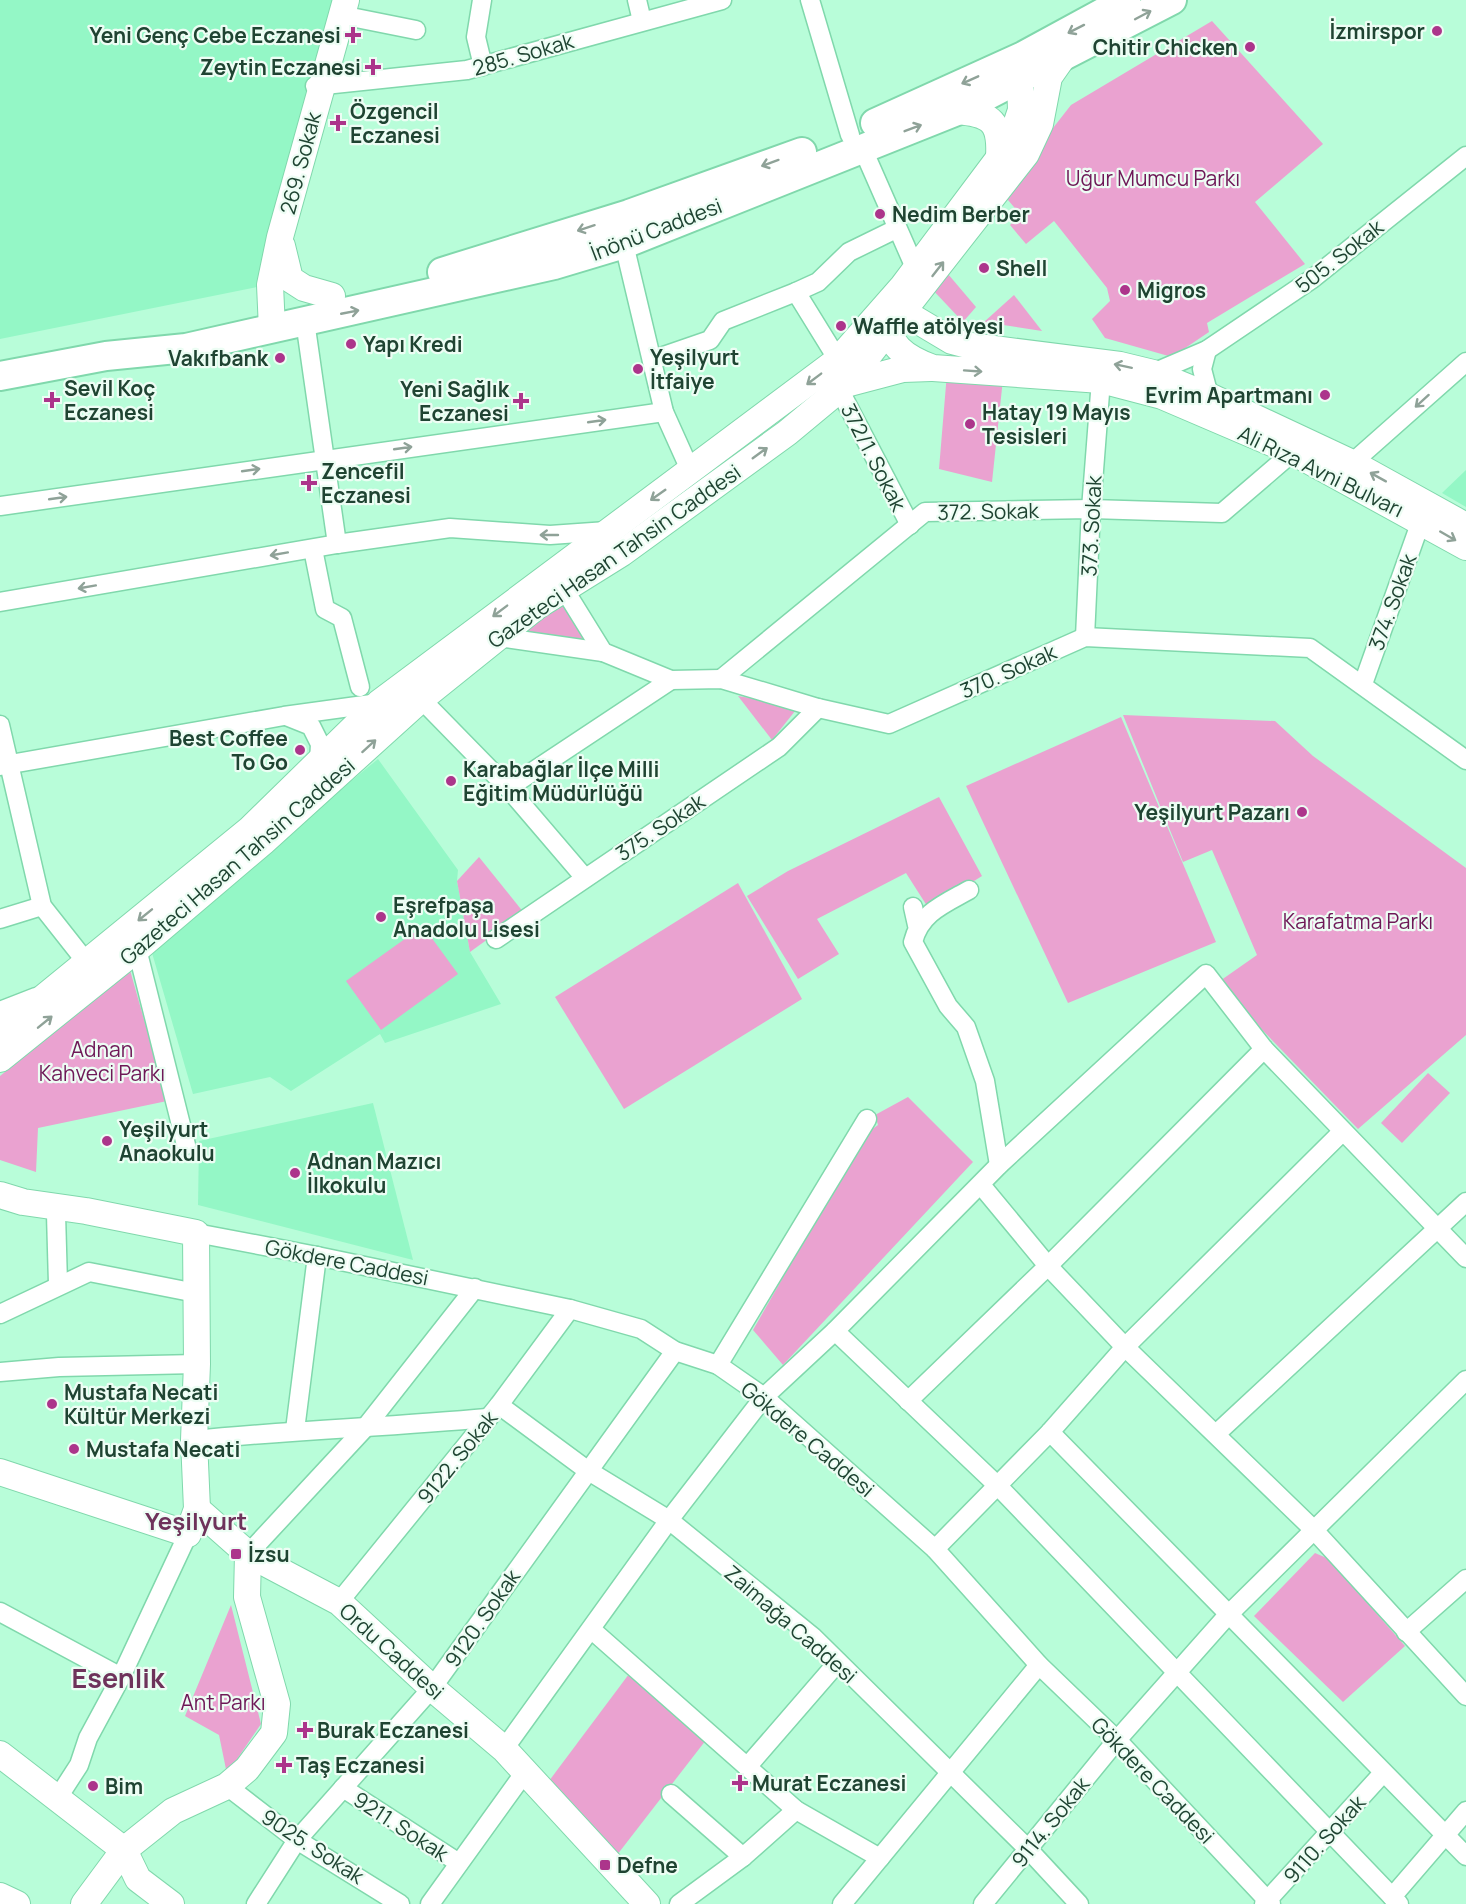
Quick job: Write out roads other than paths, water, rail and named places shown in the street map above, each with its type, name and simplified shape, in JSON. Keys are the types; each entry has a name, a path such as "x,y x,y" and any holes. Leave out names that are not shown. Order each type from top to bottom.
{"main road":[{"name":"İnönü Caddesi","path":"0,376 106,356 271,320 332,297 459,269 856,141 957,111 1026,69 1126,0"},
{"name":"İnönü Caddesi","path":"271,320 305,321 555,265 624,244 856,141 1026,69 1063,57 1172,0"},
{"name":"269. Sokak","path":"271,320 270,285 280,237 318,87 344,8"},
{"name":"Gazeteci Hasan Tahsin Caddesi","path":"0,1059 137,949 263,842 421,699 537,606 642,539 787,434 905,307 1026,154 1040,124 1049,77 1063,57"},
{"path":"1026,69 1043,100"},
{"name":"Gazeteci Hasan Tahsin Caddesi","path":"905,307 1013,134 1021,110 1026,69"},
{"path":"957,111 980,113 994,122 1000,138 999,158"},
{"path":"280,237 290,279 304,288 332,297"},
{"name":"Ali Rıza Avni Bulvarı","path":"905,307 901,354 933,368 1101,380 1162,396 1293,452 1466,547"},
{"name":"Ali Rıza Avni Bulvarı","path":"905,307 952,341 971,346 1120,365 1153,374 1209,396 1352,463 1466,526"},
{"path":"841,378 903,369 933,368"},
{"name":"Gazeteci Hasan Tahsin Caddesi","path":"0,1034 250,829 319,762 370,695 691,472 841,378"},
{"name":"Gökdere Caddesi","path":"0,1195 22,1202 86,1211 196,1233"},
{"name":"Gökdere Caddesi","path":"0,1205 56,1214 86,1211"},
{"path":"0,1472 188,1534 196,1509 194,1440 197,1364 196,1233"},
{"name":"Ordu Caddesi","path":"196,1509 248,1554 339,1602 432,1688 504,1749 641,1902"},
{"path":"84,1904 124,1851 173,1810 227,1786 247,1769 274,1733 277,1704 247,1597 248,1554"},
{"path":"0,1754 124,1851 138,1879 171,1904"},
{"path":"0,1896 17,1904"}],"street":[{"path":"482,0 476,37 483,66"},
{"path":"637,0 642,21"},
{"name":"285. Sokak","path":"318,87 467,70 722,0"},
{"path":"810,0 856,141 896,229 905,307"},
{"path":"344,8 416,30"},
{"name":"505. Sokak","path":"1153,374 1207,350 1312,279 1466,156"},
{"path":"652,360 710,340 723,321 818,282 849,252 896,229"},
{"path":"624,244 664,412 691,472"},
{"name":"372/1. Sokak","path":"796,292 841,378 910,525"},
{"path":"305,321 337,544"},
{"path":"1207,350 1202,369 1209,396"},
{"path":"1352,463 1466,362"},
{"name":"373. Sokak","path":"1085,637 1091,509 1101,380"},
{"path":"0,506 664,412"},
{"name":"372. Sokak","path":"721,679 925,512 1091,509 1222,513 1293,452"},
{"name":"374. Sokak","path":"1363,684 1421,521"},
{"path":"0,602 337,544 450,528 550,535 607,531"},
{"path":"5,765 284,716 370,695 342,618 325,609 313,549"},
{"path":"564,589 603,652"},
{"name":"370. Sokak","path":"499,637 603,652 671,680 721,679 818,708 889,724 1085,637 1311,648 1466,760"},
{"path":"508,788 671,680"},
{"path":"421,699 508,788 585,878"},
{"name":"375. Sokak","path":"496,939 779,747 818,708"},
{"path":"284,716 311,726 320,744 319,762"},
{"path":"0,725 5,765 42,906 87,963"},
{"path":"969,890 939,907 915,916 912,942 948,1006 966,1028 986,1081 999,1165"},
{"path":"0,919 42,906"},
{"path":"137,949 186,1145"},
{"path":"504,1749 592,1630 669,1520 764,1397 835,1331 999,1165 1206,975 1264,1049 1466,1258"},
{"path":"0,1011 52,991"},
{"path":"908,1401 1048,1266 1264,1049"},
{"path":"718,1365 867,1119"},
{"path":"935,1549 1050,1432 1125,1347 1342,1132"},
{"path":"981,1185 1048,1266 1125,1347 1313,1529 1466,1696"},
{"path":"1216,1434 1466,1202"},
{"path":"56,1214 58,1284"},
{"name":"Gökdere Caddesi","path":"196,1233 570,1309 641,1329 675,1351 718,1365 764,1397 935,1549 1039,1665 1117,1740 1267,1903"},
{"path":"295,1430 317,1256"},
{"path":"0,1314 58,1284 89,1272 196,1293"},
{"path":"248,1554 364,1429 475,1288"},
{"name":"9122. Sokak","path":"339,1602 493,1412 570,1309"},
{"path":"835,1331 998,1486 1395,1900 1444,1833 1466,1811"},
{"name":"9120. Sokak","path":"256,1904 297,1840 432,1688 675,1351"},
{"path":"0,1372 59,1367 197,1364"},
{"name":"9114. Sokak","path":"983,1904 1117,1740 1227,1616 1313,1529 1465,1384"},
{"path":"194,1440 295,1430 364,1429 493,1412"},
{"name":"Zaimağa Caddesi","path":"493,1412 669,1520 813,1637 1028,1849 1079,1904"},
{"path":"1050,1432 1227,1616 1466,1856"},
{"path":"57,1799 79,1765 88,1738 121,1677 188,1534"},
{"path":"1406,1632 1466,1579"},
{"path":"0,1612 121,1677"},
{"path":"592,1630 796,1810 880,1858"},
{"path":"747,1767 838,1662"},
{"path":"842,1904 1039,1665"},
{"path":"430,1904 525,1772"},
{"name":"9110. Sokak","path":"1267,1903 1383,1773"},
{"name":"9025. Sokak","path":"227,1786 376,1897 400,1904"},
{"name":"9211. Sokak","path":"343,1788 459,1863"},
{"path":"671,1794 743,1857"},
{"path":"679,1904 743,1857 796,1810"}],"place":[{"name":"İzmirspor","path":"1437,31"},
{"name":"Yeni Genç Cebe Eczanesi","path":"353,35"},
{"name":"Chitir Chicken","path":"1250,47"},
{"name":"Zeytin Eczanesi","path":"373,67"},
{"name":"Özgencil Eczanesi","path":"338,123"},
{"name":"Nedim Berber","path":"880,214"},
{"name":"Shell","path":"984,268"},
{"name":"Migros","path":"1125,290"},
{"name":"Waffle atölyesi","path":"841,326"},
{"name":"Yapı Kredi","path":"351,344"},
{"name":"Vakıfbank","path":"280,358"},
{"name":"Yeşilyurt İtfaiye","path":"638,369"},
{"name":"Evrim Apartmanı","path":"1325,395"},
{"name":"Sevil Koç Eczanesi","path":"52,400"},
{"name":"Yeni Sağlık Eczanesi","path":"521,401"},
{"name":"Hatay 19 Mayıs Tesisleri","path":"970,424"},
{"name":"Zencefil Eczanesi","path":"309,483"},
{"name":"Best Coffee To Go","path":"300,750"},
{"name":"Karabağlar İlçe Milli Eğitim Müdürlüğü","path":"451,781"},
{"name":"Yeşilyurt Pazarı","path":"1302,812"},
{"name":"Eşrefpaşa Anadolu Lisesi","path":"381,917"},
{"name":"Yeşilyurt Anaokulu","path":"107,1141"},
{"name":"Adnan Mazıcı İlkokulu","path":"295,1173"},
{"name":"Mustafa Necati Kültür Merkezi","path":"52,1404"},
{"name":"Mustafa Necati","path":"74,1449"},
{"name":"İzsu","path":"236,1554"},
{"name":"Burak Eczanesi","path":"305,1730"},
{"name":"Taş Eczanesi","path":"284,1765"},
{"name":"Murat Eczanesi","path":"740,1783"},
{"name":"Bim","path":"93,1786"},
{"name":"Defne","path":"605,1865"}],"district":[{"name":"Yeşilyurt","path":"196,1520"},
{"name":"Esenlik","path":"118,1677"}],"park label":[{"name":"Uğur Mumcu Parkı","path":"1153,178"},
{"name":"Karafatma Parkı","path":"1358,921"},
{"name":"Adnan Kahveci Parkı","path":"102,1061"},
{"name":"Ant Parkı","path":"223,1702"}]}
